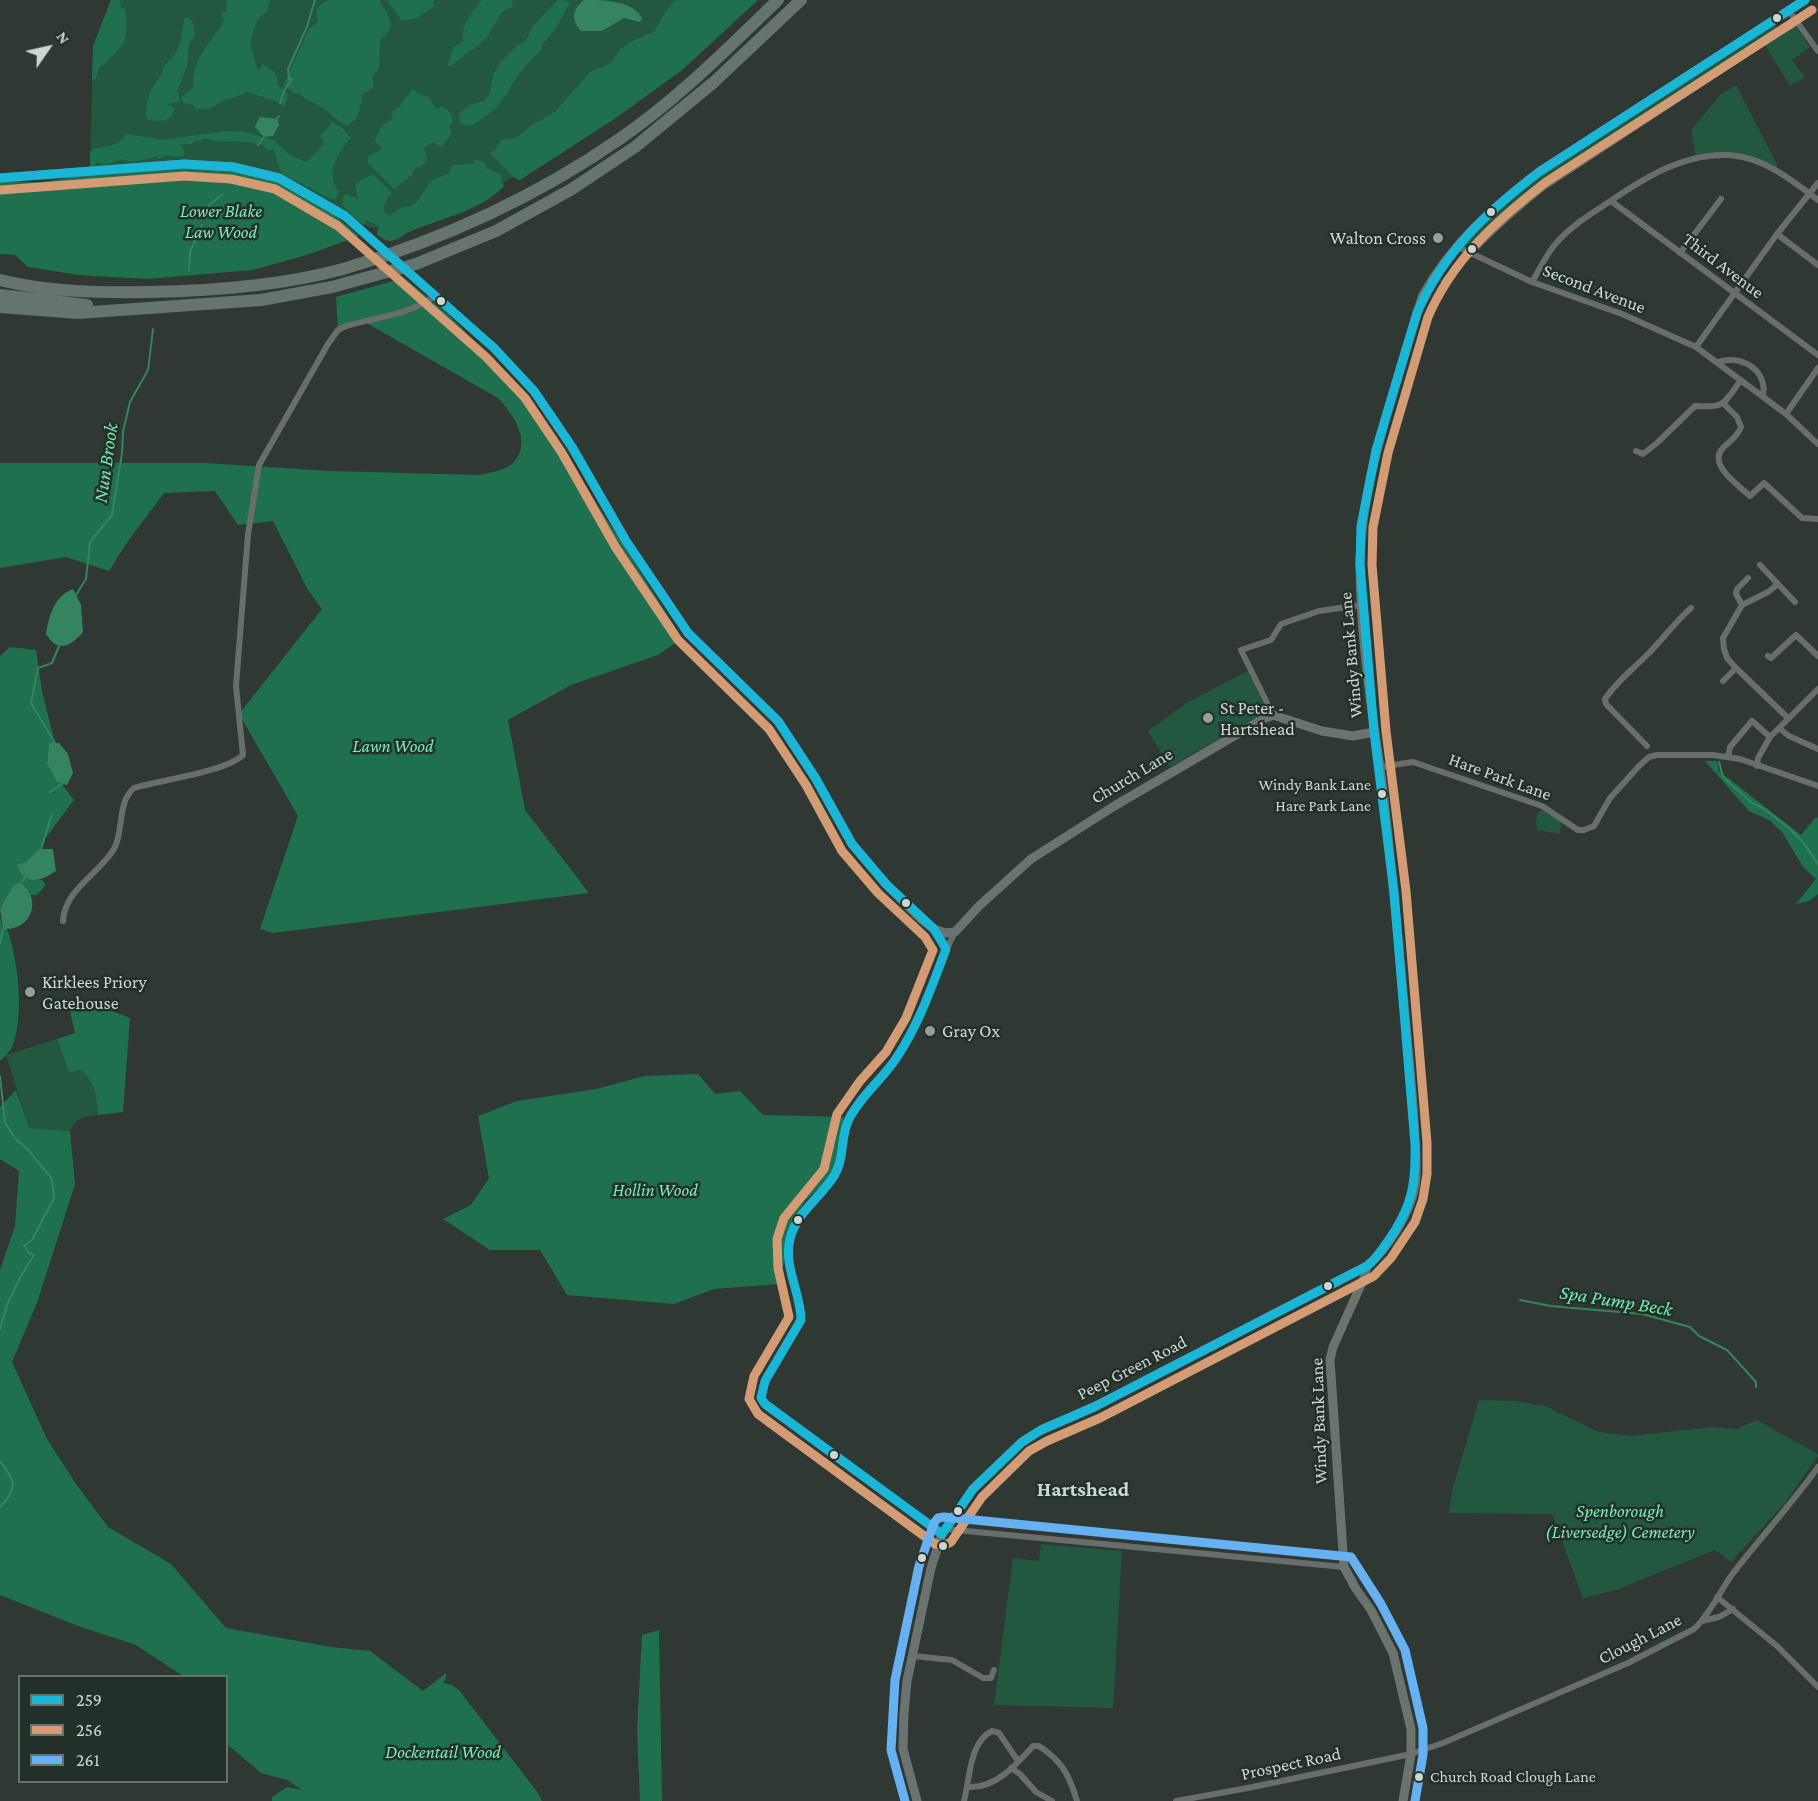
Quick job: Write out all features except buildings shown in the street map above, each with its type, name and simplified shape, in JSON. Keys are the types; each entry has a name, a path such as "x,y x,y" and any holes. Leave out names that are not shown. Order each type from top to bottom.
{"highway":[{"path":"0,280 76,291 113,293 212,290 267,284 341,269 443,235 556,181 624,136 699,76 778,0"},
{"path":"0,307 78,313 261,300 332,287 416,264 496,231 572,189 635,147 714,82 801,0"},
{"path":"0,295 80,305 172,306"}],"street":[{"name":"Windy Bank Lane","path":"1403,1801 1411,1755 1411,1730 1393,1653 1371,1610 1344,1567 1330,1360 1333,1347 1364,1278 1367,1266 1375,1260 1406,1215 1416,1183 1416,1144 1410,1071 1362,605 1361,526 1376,450 1423,295 1432,279 1458,247 1506,197 1539,172 1805,0"},
{"path":"1789,11 1818,51"},
{"path":"1444,282 1468,253 1544,187 1798,22"},
{"path":"1532,282 1553,247 1574,225 1652,175 1673,165 1703,156 1730,155 1756,162 1776,170 1818,200"},
{"path":"0,178 184,164 233,167 279,178 345,216 494,348 534,391 572,447 626,541 688,633 778,721 816,779 852,844 886,884 934,929 946,949"},
{"path":"1696,347 1777,234 1818,183"},
{"path":"1680,253 1721,199"},
{"name":"Third Avenue","path":"1611,201 1818,355"},
{"path":"1777,234 1818,265"},
{"name":"Second Avenue","path":"1458,247 1532,282 1622,314 1696,347 1786,414 1818,444"},
{"path":"63,921 64,909 73,895 112,852 118,842 127,794 134,788 237,761 243,755 236,686 248,534 259,465 338,330 427,302 431,292"},
{"path":"1718,363 1727,359 1752,366 1765,387 1763,396"},
{"path":"1786,414 1818,368"},
{"path":"1636,451 1643,454 1695,406 1712,407 1724,404 1741,380"},
{"path":"1724,404 1737,417 1741,427 1739,432 1719,451 1720,467 1750,496 1764,483 1802,518 1818,519"},
{"path":"1760,565 1795,602"},
{"path":"1742,605 1736,594 1737,589 1748,578"},
{"path":"1778,584 1768,592 1742,605 1723,638 1727,658 1788,718"},
{"path":"1362,605 1319,611 1281,624 1271,640 1241,650 1272,715 1334,733 1353,736 1374,732"},
{"path":"1647,746 1606,704 1605,699 1615,684 1691,608"},
{"path":"1768,656 1771,658 1798,633 1818,656"},
{"path":"1723,681 1736,668"},
{"path":"1758,766 1758,758 1770,737 1818,689"},
{"name":"Church Lane","path":"956,932 978,906 1031,860 1196,757 1272,715"},
{"path":"1728,757 1730,747 1752,721 1770,737"},
{"path":"1779,728 1789,735 1817,746"},
{"name":"Hare Park Lane","path":"1380,767 1413,762 1542,806 1578,830 1594,825 1610,798 1640,765 1655,753 1728,757 1818,786"},
{"path":"934,929 945,933 956,932"},
{"path":"956,932 946,949 917,1023 896,1059 870,1088 848,1120 835,1176 795,1223 789,1241 790,1268 801,1309 801,1320 765,1381 761,1398 765,1404 844,1464 943,1532 1344,1567"},
{"name":"Peep Green Road","path":"917,1801 903,1749 904,1714 913,1656 931,1568 943,1532 973,1489 1022,1442 1041,1430 1094,1407 1367,1266"},
{"name":"Clough Lane","path":"1411,1755 1628,1664 1694,1629 1818,1467"},
{"path":"1717,1597 1777,1646 1818,1687"},
{"path":"1702,1621 1719,1617 1733,1609"},
{"path":"913,1656 952,1660 983,1678 991,1678"},
{"path":"991,1686 994,1670"},
{"path":"964,1801 975,1750 984,1734 992,1731 999,1733 1018,1761"},
{"path":"968,1787 986,1785 995,1781 1033,1746 1039,1746 1068,1773 1077,1801"},
{"name":"Prospect Road","path":"1176,1801 1411,1755"},
{"path":"1011,1768 1020,1774 1036,1792 1052,1801"}],"green space":[{"path":"111,0 758,0 682,70 551,154 477,199 381,230 345,216 90,167 93,46"},
{"path":"111,0 120,0 121,8 126,10 127,25 124,43 105,64 99,67 96,78 92,81 93,46"},
{"path":"227,0 270,0 267,11 257,20 250,43 258,71 263,64 269,68 276,75 278,85 286,92 288,97 284,107 278,102 247,92 206,109 196,109 192,104 187,105 180,99 193,87 199,59 224,22 222,16 223,12 226,12"},
{"path":"327,0 380,0 391,26 380,40 379,68 372,77 374,84 370,91 363,93 358,116 348,126 320,106 304,98 300,93 295,94 283,86 309,29 318,22 317,8"},
{"path":"387,0 434,0 434,6 417,18 402,21"},
{"path":"481,0 513,0 512,6 501,14 482,42 452,66 447,66 453,48 463,41 465,23"},
{"path":"558,0 570,1 565,13 542,44 542,49 521,71 501,102 474,125 467,126 459,122 459,114 469,105 484,101 489,95 494,73 499,64 518,45 526,41 532,27"},
{"path":"676,0 758,0 682,70 616,118 520,180 515,178 490,153 502,139 516,138 529,127 555,112 590,72 611,63 620,49 654,32 666,11"},
{"path":"188,17 192,20 195,34 189,45 187,67 177,91 179,102 167,104 175,108 168,119 156,121 147,119 146,106 150,93 163,67 176,53 181,40 184,19"},
{"path":"1773,21 1777,28 1783,24 1787,29 1544,187 1469,253 1458,247 1506,197"},
{"path":"1794,27 1810,47 1792,60 1805,77 1790,86 1764,44"},
{"path":"1736,85 1777,164 1776,170 1730,155 1696,157 1691,130 1720,95"},
{"path":"412,89 429,97 436,109 442,106 451,113 453,122 449,126 452,134 441,147 433,142 424,148 427,160 419,168 416,167 412,175 394,189 368,163 368,156 379,151 381,147 375,141 377,134 381,127 393,119 391,113 400,106"},
{"path":"331,121 351,138 334,163 333,178 339,191 335,199 281,173 274,150 268,151 263,145 249,142 214,141 203,138 200,142 197,140 191,144 183,144 181,147 185,151 183,157 168,155 159,159 156,157 132,162 121,159 107,164 97,162 94,167 90,167 90,152 93,149 117,144 127,134 163,140 226,131 246,132 273,140 290,155 308,161 324,144 320,136 329,127"},
{"path":"476,159 485,163 486,168 500,174 504,186 473,208 411,231 393,241 385,240 377,235 379,226 367,220 364,225 362,224 343,205 344,196 347,194 358,199 355,185 372,174 392,193 384,207 384,212 389,216 402,207 416,203 431,182 450,173 450,167 473,164"},
{"name":"Lower Blake Law Wood","path":"185,167 236,172 279,184 319,204 359,236 307,255 252,270 148,279 78,275 28,267 15,255 0,254 0,182 41,182 86,175"},
{"name":"Lawn Wood","path":"404,278 448,314 531,400 682,638 658,655 571,685 508,720 525,810 589,893 273,933 260,929 298,816 239,714 322,609 308,590 273,521 238,525 215,491 164,493 109,571 66,557 0,568 0,463 205,463 330,471 479,475 507,467 519,454 521,436 514,419 498,398 363,321 338,330 336,297"},
{"path":"10,647 36,650 42,691 55,743 49,743 47,764 57,782 62,784 74,800 44,840 41,849 26,862 27,879 42,880 46,885 37,895 31,895 26,887 12,887 0,909 0,656"},
{"path":"1248,671 1267,711 1170,767 1148,731 1188,702"},
{"path":"1705,761 1717,761 1719,771 1801,835 1816,817 1818,818 1818,894 1809,901 1796,904 1816,879 1803,867 1782,832 1769,820 1749,811"},
{"path":"1540,811 1544,811 1561,822 1560,834 1537,830 1536,822"},
{"path":"0,917 3,929 7,929 11,941 17,971 19,1004 16,1034 12,1047 0,1061"},
{"path":"83,1000 130,1018 123,1112 98,1115 94,1090 89,1079 80,1070 69,1073 57,1039 75,1033 68,1003"},
{"path":"57,1039 69,1073 80,1070 92,1084 96,1095 98,1115 81,1118 70,1131 29,1128 6,1055"},
{"name":"Hollin Wood","path":"698,1074 715,1094 740,1091 763,1115 844,1117 837,1161 827,1181 805,1201 791,1225 780,1284 714,1289 674,1304 567,1295 540,1250 490,1250 443,1219 471,1205 489,1178 478,1116 517,1101 596,1089 645,1076"},
{"name":"Dockentail Wood","path":"16,1090 29,1128 70,1131 75,1184 38,1300 12,1362 47,1439 76,1484 108,1527 171,1564 226,1628 331,1647 370,1651 423,1691 446,1673 443,1683 459,1690 542,1801 272,1801 272,1797 287,1787 302,1790 287,1780 261,1773 228,1745 228,1675 181,1675 136,1645 78,1626 0,1595 0,1270 15,1226 19,1171 0,1159 0,1107"},
{"name":"Spenborough (Liversedge) Cemetery","path":"1479,1400 1515,1401 1545,1406 1599,1432 1631,1436 1712,1427 1736,1429 1757,1420 1818,1456 1785,1503 1731,1562 1715,1550 1616,1590 1583,1598 1552,1514 1449,1513 1452,1491"},
{"path":"1041,1544 1122,1551 1113,1708 994,1705 1013,1558 1039,1561"},
{"path":"659,1630 662,1801 640,1801 637,1730 642,1635"}],"shaded area":[{"path":"584,0 624,4 642,18 640,22 624,18 602,31 581,31 574,15 577,7"},
{"path":"260,117 278,119 279,125 273,136 264,137 255,127"},
{"path":"73,589 81,605 83,632 74,641 60,646 46,634 49,620 61,596"},
{"path":"49,743 59,743 68,754 73,773 67,785 57,782 47,764"},
{"path":"39,849 53,849 56,871 34,880 24,877 17,865 26,862"},
{"path":"21,883 28,890 31,898 31,913 21,925 3,929 0,909 12,887"}],"waterway":[{"name":"Nun Brook","path":"280,103 292,79 289,79 288,69 307,27 315,0"},
{"name":"Nun Brook","path":"258,145 264,137"},
{"name":"Nun Brook","path":"206,210 223,194"},
{"name":"Nun Brook","path":"189,270 190,252 202,225"},
{"name":"Nun Brook","path":"76,595 86,579 90,542 112,515 123,432 130,402 148,370 153,329"},
{"name":"Nun Brook","path":"55,743 31,703 38,668 52,663 59,646"},
{"path":"1719,762 1723,777 1752,803 1763,808 1789,828 1803,842 1818,864"},
{"name":"Nun Brook","path":"50,792 62,784"},
{"name":"Nun Brook","path":"41,849 52,814"},
{"name":"Nun Brook","path":"21,883 25,878"},
{"name":"Nun Brook","path":"0,943 3,929"},
{"name":"Nun Brook","path":"0,1076 5,1123 15,1138 52,1179 54,1198 32,1240 24,1246 29,1253 34,1255 7,1305 0,1329"},
{"name":"Spa Pump Beck","path":"1520,1300 1551,1306 1642,1314 1690,1327 1699,1336 1727,1350 1756,1382 1756,1387"},
{"name":"Nun Brook","path":"0,1461 13,1485 10,1495 0,1507"}],"transit line":[{"name":"259","path":"0,178 184,164 233,167 279,178 345,216 494,348 534,391 572,447 626,541 688,633 778,721 816,779 852,844 886,884 934,929 946,949 918,1018 891,1065 854,1110 846,1126 841,1155 834,1176 803,1213 793,1230 788,1249 801,1320 765,1381 761,1398 765,1404 942,1534 973,1489 1022,1442 1041,1430 1094,1407 1367,1266 1379,1254 1396,1229 1411,1195 1415,1172 1415,1144 1394,892 1374,732 1360,565 1361,526 1376,450 1417,313 1440,270 1454,252 1485,218 1520,187 1539,172 1805,0"},
{"name":"256","path":"1,190 184,176 231,179 275,189 338,226 486,357 525,398 562,453 616,548 678,640 769,729 806,785 842,851 878,893 925,937 933,950 906,1018 886,1052 860,1081 837,1114 824,1169 784,1218 777,1239 778,1268 789,1317 754,1376 749,1399 758,1414 935,1544 943,1546 951,1542 982,1497 1029,1451 1100,1418 1374,1276 1391,1258 1415,1222 1423,1199 1427,1174 1427,1143 1406,891 1386,731 1372,565 1373,527 1388,453 1428,317 1438,296 1463,259 1494,226 1528,196 1546,182 1812,10"},
{"name":"261","path":"905,1801 891,1750 895,1680 919,1566 934,1523 938,1518 944,1517 1351,1557 1381,1604 1405,1650 1423,1728 1423,1755 1415,1801"}],"place":[{"name":"Walton Cross","path":"1438,238"},
{"name":"St Peter - Hartshead","path":"1208,718"},
{"name":"Windy Bank Lane Hare Park Lane","path":"1382,794"},
{"name":"Kirklees Priory Gatehouse","path":"30,992"},
{"name":"Gray Ox","path":"930,1031"},
{"name":"Church Road Clough Lane","path":"1419,1777"}],"district":[{"name":"Hartshead","path":"1083,1490"}]}
